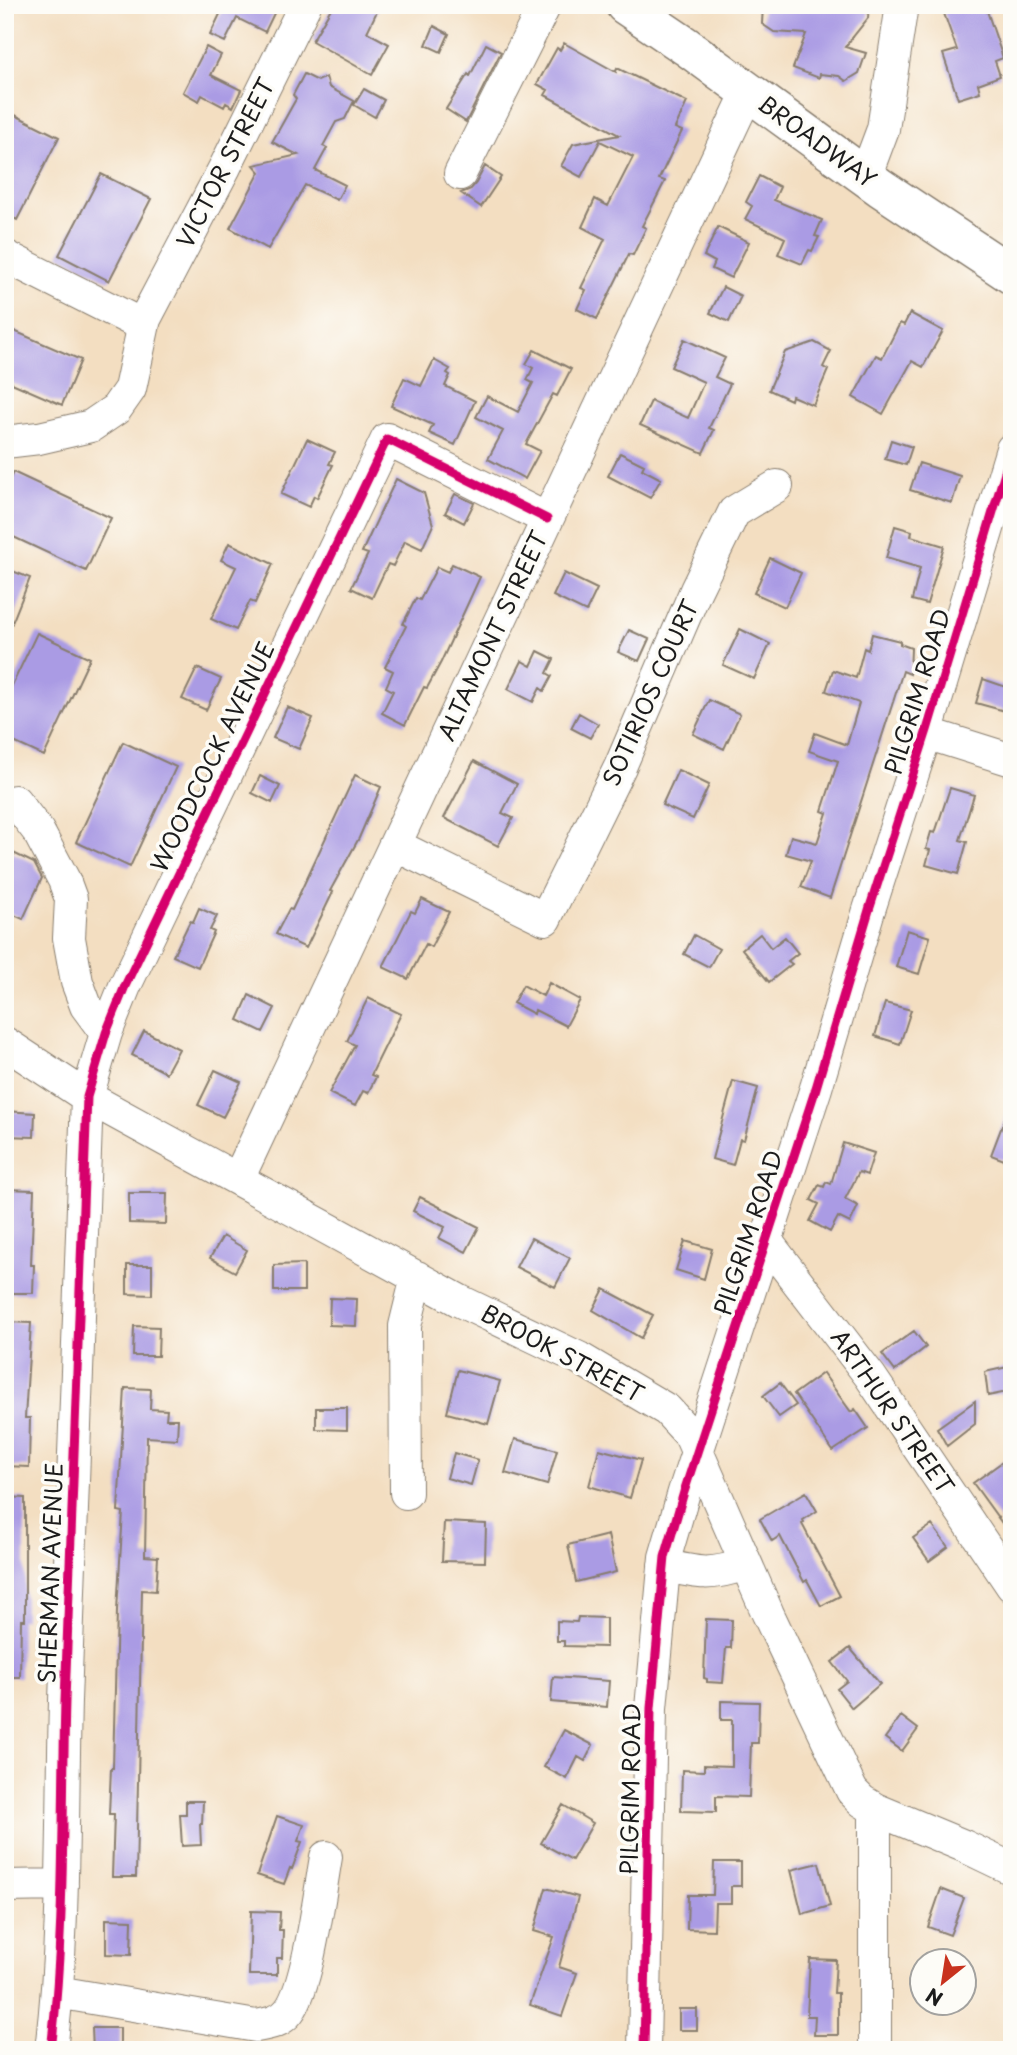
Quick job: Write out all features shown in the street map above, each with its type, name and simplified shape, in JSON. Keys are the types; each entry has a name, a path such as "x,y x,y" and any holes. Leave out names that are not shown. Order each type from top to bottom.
{"main road":[{"name":"BROADWAY","path":"625,5 663,17 748,92 865,177 1007,264"}],"street":[{"name":"VICTOR STREET","path":"5,442 39,438 91,426 116,410 130,389 145,319 225,167 305,5"},
{"path":"460,174 545,5"},
{"path":"865,177 883,129 902,5"},
{"name":"ALTAMONT STREET","path":"238,1179 748,92"},
{"path":"5,256 132,320 145,319"},
{"name":"WOODCOCK AVENUE","path":"87,1097 106,1033 125,986 387,439 547,519"},
{"name":"PILGRIM ROAD","path":"644,2050 651,1708 664,1565 697,1451 816,1088 1012,449"},
{"name":"SOTIRIOS COURT","path":"394,845 545,919 620,767 696,590 733,512 777,486"},
{"path":"926,733 1012,760"},
{"path":"15,801 38,831 64,880 71,898 69,938 77,982 86,1006 106,1033"},
{"name":"BROOK STREET","path":"5,1043 87,1097 460,1301 579,1357 667,1410 690,1435 746,1564 852,1791 874,1809 1012,1868"},
{"name":"SHERMAN AVENUE","path":"51,2050 57,1992 62,1885 65,1702 87,1097"},
{"name":"ARTHUR STREET","path":"767,1242 870,1376 1012,1586"},
{"path":"406,1493 405,1326 417,1277"},
{"path":"664,1565 706,1574 746,1564"},
{"path":"874,1809 875,2050"},
{"path":"57,1992 256,2026 275,2023 289,2011 304,1974 327,1857"},
{"path":"5,1886 62,1885"}],"building":[{"path":"213,5 278,5 265,32 237,18 225,42 210,35 222,10"},
{"path":"333,5 380,5 367,32 389,44 372,75 312,41"},
{"path":"763,5 869,5 868,18 845,47 866,53 859,73 846,81 839,76 820,74 819,78 793,68 806,34 774,32 762,24"},
{"path":"941,5 985,5 1003,58 995,61 1000,76 978,84 980,92 958,99 943,54 957,50"},
{"path":"434,26 449,34 441,52 426,45"},
{"path":"564,43 616,72 617,68 687,102 675,128 682,131 659,179 665,181 642,226 646,228 633,255 629,254 597,319 577,309 586,290 581,288 605,239 582,227 595,199 608,206 633,157 600,141 581,177 561,166 573,144 619,135 545,95 548,90 537,84 557,48 560,50"},
{"path":"486,44 501,52 466,122 446,109 468,74 470,76"},
{"path":"206,47 221,55 211,75 241,90 233,107 226,103 224,107 202,95 199,101 183,92"},
{"path":"304,74 318,81 326,77 329,87 354,101 345,119 336,122 323,146 327,148 315,170 345,185 337,200 305,185 268,249 230,228 260,172 254,165 298,155 272,142 296,99 293,95"},
{"path":"364,89 384,100 375,117 354,105"},
{"path":"5,110 59,137 17,220 5,214"},
{"path":"485,166 501,177 481,207 461,193 471,189"},
{"path":"101,174 151,199 109,281 59,255"},
{"path":"759,176 780,187 774,200 822,220 815,236 819,237 802,264 778,254 785,238 745,219 752,206 746,202"},
{"path":"718,227 749,242 731,278 712,269 715,262 704,256"},
{"path":"723,287 741,296 729,322 710,313"},
{"path":"910,313 943,331 923,367 912,361 883,414 853,397 876,355 882,358 900,323 904,325"},
{"path":"5,327 81,360 62,405 5,380"},
{"path":"684,339 725,358 715,377 730,384 709,428 714,430 703,453 640,425 651,401 688,418 704,382 671,367"},
{"path":"814,342 831,351 823,367 828,370 813,405 792,396 791,400 769,390 785,352"},
{"path":"534,350 571,369 557,396 553,394 526,444 540,451 525,479 488,459 503,431 476,417 487,396 518,412 533,383 527,380 533,368 526,364"},
{"path":"434,360 450,369 445,386 475,401 455,445 429,433 433,425 391,406 404,378 421,386"},
{"path":"307,439 335,452 329,464 333,465 317,498 314,496 309,507 281,494"},
{"path":"891,440 912,447 906,465 885,459"},
{"path":"620,453 644,465 642,469 661,479 650,498 608,476"},
{"path":"919,463 960,476 952,503 910,490"},
{"path":"13,472 111,518 86,571 5,533 5,489"},
{"path":"396,479 424,493 433,525 422,549 405,541 393,566 388,564 372,598 351,588 368,554 362,552"},
{"path":"455,494 474,503 464,523 445,513"},
{"path":"895,526 912,531 911,536 944,546 927,604 912,600 920,568 886,558"},
{"path":"229,543 273,564 255,603 250,601 236,630 211,619 236,567 221,560"},
{"path":"770,558 801,573 785,607 754,593"},
{"path":"452,564 480,577 441,662 427,688 424,687 405,725 382,713 393,691 386,687 393,671 385,667 406,626 403,624 416,598 420,600 437,567 448,572"},
{"path":"5,568 30,578 6,638 5,638"},
{"path":"564,573 597,589 586,612 553,596"},
{"path":"740,629 770,644 754,679 723,665"},
{"path":"629,630 649,639 639,661 618,652"},
{"path":"37,633 90,658 44,756 5,738 5,700"},
{"path":"872,634 900,641 900,644 911,648 910,674 903,671 830,898 801,887 811,861 786,854 791,836 817,843 827,813 822,811 838,761 809,751 815,733 847,745 859,703 826,691 833,670 856,678 864,648 868,650"},
{"path":"538,651 554,659 547,673 552,676 544,691 540,688 533,702 508,689 522,661 531,666"},
{"path":"197,668 221,679 206,710 182,699"},
{"path":"983,679 1012,689 1012,713 976,703"},
{"path":"709,700 740,714 724,749 693,734"},
{"path":"287,707 313,718 299,749 273,738"},
{"path":"579,713 598,724 590,738 571,728"},
{"path":"123,742 176,767 130,867 76,842"},
{"path":"474,761 517,784 502,813 513,818 498,846 444,818"},
{"path":"678,770 709,785 693,819 662,805"},
{"path":"355,775 381,787 359,838 330,891 333,892 306,948 276,934 289,909 292,910"},
{"path":"260,776 280,786 272,803 252,793"},
{"path":"950,788 974,795 960,840 967,842 958,874 926,865 930,850 926,849 931,832 935,833"},
{"path":"5,849 34,863 42,878 23,919 5,911"},
{"path":"422,899 449,912 431,947 426,944 408,979 383,967 411,911 415,913"},
{"path":"199,908 217,916 210,930 214,932 198,967 173,956"},
{"path":"907,930 930,937 919,974 896,967"},
{"path":"760,934 771,948 785,937 798,953 788,961 792,964 769,982 742,949"},
{"path":"694,935 719,949 709,967 684,954"},
{"path":"549,983 580,1000 566,1026 535,1010 534,1014 513,1003 523,985 543,996"},
{"path":"249,995 275,1008 263,1032 238,1020"},
{"path":"368,998 401,1014 371,1075 376,1077 368,1093 363,1091 355,1106 329,1093 355,1045 347,1041"},
{"path":"885,1003 911,1010 900,1044 875,1036"},
{"path":"144,1031 179,1049 166,1073 132,1055"},
{"path":"215,1070 241,1082 223,1117 198,1105"},
{"path":"733,1081 758,1088 744,1140 740,1139 733,1165 712,1159"},
{"path":"1010,1105 1012,1106 1012,1163 991,1155"},
{"path":"5,1111 35,1113 34,1137 5,1136"},
{"path":"843,1143 874,1153 867,1175 859,1172 845,1199 858,1206 850,1223 838,1217 830,1232 810,1221 819,1204 811,1200 819,1185 824,1187 826,1182 831,1184"},
{"path":"5,1189 34,1190 31,1265 34,1265 33,1293 8,1293 10,1217 5,1217"},
{"path":"129,1193 167,1193 166,1224 129,1223"},
{"path":"420,1197 479,1227 466,1252 439,1238 445,1227 413,1211"},
{"path":"223,1236 247,1250 235,1272 210,1258"},
{"path":"531,1238 570,1258 555,1287 516,1267"},
{"path":"685,1241 712,1249 704,1279 676,1270"},
{"path":"304,1264 304,1291 274,1291 274,1265"},
{"path":"127,1265 152,1265 152,1295 127,1294"},
{"path":"604,1289 653,1315 641,1338 593,1310"},
{"path":"330,1298 357,1299 356,1326 329,1325"},
{"path":"7,1322 31,1323 25,1418 30,1418 29,1467 5,1466"},
{"path":"134,1326 159,1327 158,1356 133,1356"},
{"path":"914,1331 926,1347 895,1371 882,1354"},
{"path":"1012,1366 1012,1391 988,1396 985,1372"},
{"path":"458,1370 500,1381 488,1424 447,1413"},
{"path":"823,1373 851,1412 855,1409 868,1428 833,1451 794,1394"},
{"path":"780,1383 796,1405 779,1417 763,1396"},
{"path":"125,1388 151,1389 150,1409 167,1410 166,1419 178,1419 177,1439 147,1437 145,1556 158,1557 156,1591 142,1590 136,1877 112,1877 114,1814 109,1814 123,1512 118,1511"},
{"path":"975,1401 975,1424 947,1446 937,1428"},
{"path":"316,1408 347,1408 347,1430 316,1429"},
{"path":"515,1439 557,1450 547,1485 505,1473"},
{"path":"599,1449 641,1460 630,1498 589,1486"},
{"path":"454,1453 478,1460 471,1485 447,1478"},
{"path":"1012,1455 1012,1537 973,1483"},
{"path":"806,1492 817,1511 803,1520 802,1524 840,1596 821,1606 807,1580 804,1582 780,1536 772,1541 760,1519"},
{"path":"5,1497 25,1498 25,1620 21,1620 20,1677 5,1677"},
{"path":"444,1522 486,1524 485,1562 442,1561"},
{"path":"932,1525 948,1547 929,1561 913,1538"},
{"path":"608,1535 616,1572 576,1582 568,1545"},
{"path":"578,1617 606,1618 606,1647 564,1646 564,1641 557,1641 557,1621 577,1622"},
{"path":"706,1619 732,1620 731,1648 726,1648 723,1683 707,1682 704,1678"},
{"path":"850,1648 880,1684 852,1708 837,1689 847,1681 832,1662"},
{"path":"553,1677 609,1681 607,1707 551,1702"},
{"path":"721,1701 759,1702 758,1743 751,1743 749,1797 716,1796 716,1812 681,1811 682,1770 704,1771 704,1765 732,1766 732,1720 721,1720"},
{"path":"901,1716 918,1729 902,1751 885,1738"},
{"path":"564,1730 593,1745 585,1761 578,1757 567,1779 544,1767"},
{"path":"186,1801 203,1801 201,1845 182,1846 180,1814 186,1814"},
{"path":"563,1805 593,1823 572,1860 541,1843"},
{"path":"277,1816 304,1825 298,1841 302,1842 284,1884 257,1875"},
{"path":"714,1862 741,1862 741,1886 731,1886 731,1903 715,1903 714,1930 687,1929 688,1895 713,1895"},
{"path":"819,1863 830,1906 802,1914 791,1870"},
{"path":"546,1888 578,1897 559,1967 577,1973 562,2016 530,2005 554,1937 534,1931"},
{"path":"941,1889 964,1898 950,1935 928,1927"},
{"path":"251,1911 280,1912 279,1930 283,1930 282,1958 277,1958 277,1975 249,1975"},
{"path":"106,1919 132,1920 131,1955 106,1954"},
{"path":"810,1959 836,1960 834,1993 838,1993 838,2035 814,2035 815,2016 807,2016"},
{"path":"679,2009 697,2009 697,2030 679,2030"},
{"path":"92,2028 120,2028 120,2050 93,2050"}],"cycle path":[{"path":"51,2050 61,1919 65,1701 87,1097 106,1033 125,986 387,439 547,519"},
{"path":"644,2050 651,1708 665,1557 816,1088 1012,449"}]}
